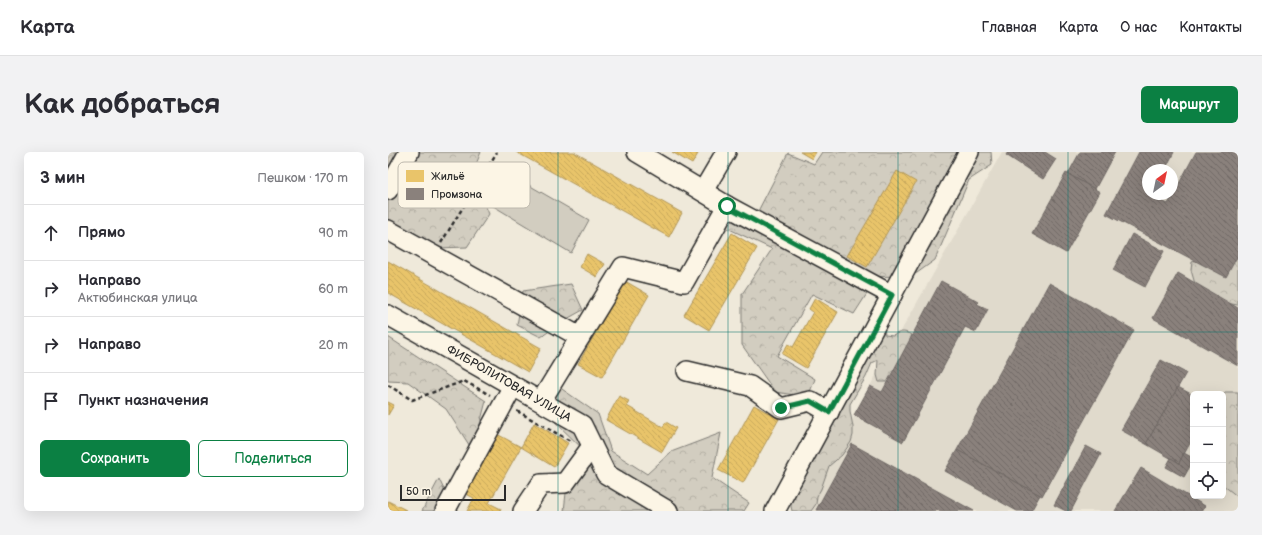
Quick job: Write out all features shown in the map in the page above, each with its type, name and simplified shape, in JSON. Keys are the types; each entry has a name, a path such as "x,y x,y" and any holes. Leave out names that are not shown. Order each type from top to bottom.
{"street":[{"path":"403,162 409,152"},
{"path":"637,152 727,206 892,295"},
{"path":"703,191 726,152"},
{"path":"775,511 969,152"},
{"path":"388,190 398,172"},
{"path":"541,401 623,267 684,282 727,206"},
{"path":"388,230 580,337"},
{"name":"ФИБРОЛИТОВАЯ УЛИЦА","path":"388,314 582,425 606,474 668,511"},
{"path":"687,371 750,386 781,408 810,401 829,412"},
{"path":"445,511 513,386"},
{"path":"523,511 541,484 565,484 592,446"}],"path":[{"path":"491,162 497,152"},
{"path":"434,255 463,208"}],"shaded area":[{"path":"1002,152 1238,152 1238,511 809,511 806,507 870,386"}],"green space":[{"path":"388,152 481,152 477,162 398,162 398,208 486,208 489,214 467,247 407,249 388,219"},
{"path":"822,152 957,152 954,158 954,167 976,152 991,152 992,165 969,180 935,260 917,273 898,276 869,277 756,215 788,153 814,164"},
{"path":"530,186 589,220 571,253 497,208 530,208"},
{"path":"732,211 870,289 854,314 812,294 777,356 815,379 808,397 775,392 742,345 742,294 772,249 725,227"},
{"path":"1238,257 1238,305 1225,303 1195,284 1191,270 1192,262 1199,259 1232,261"},
{"path":"571,284 583,310 565,320 541,337 517,325 523,291"},
{"path":"884,327 885,335 893,336 904,332 914,337 901,375 887,382 879,382 877,375 878,360 872,363 866,377 850,404 853,427 851,442 842,455 829,466 817,496 816,504 811,511 792,511 790,501"},
{"path":"388,337 486,401 473,451 446,409 408,382 388,381"},
{"path":"559,387 598,414 611,451 647,474 671,452 721,433 712,478 749,503 744,511 564,511 566,493 592,458 547,414"},
{"path":"1226,392 1238,392 1238,497 1226,487"},
{"path":"439,479 447,496 448,511 422,511"}],"building: Жильё":[{"path":"516,152 574,152 682,213 669,237"},
{"path":"672,152 699,152 692,164"},
{"path":"800,152 816,152 812,159"},
{"path":"897,171 916,182 867,267 847,256"},
{"path":"732,233 757,248 709,330 684,315"},
{"path":"587,254 605,264 597,277 580,267"},
{"path":"388,261 541,348 528,372 388,293"},
{"path":"625,281 649,295 602,377 578,364"},
{"path":"815,298 838,312 806,368 782,354 788,344 793,347 813,312 809,309"},
{"path":"619,396 629,401 627,406 663,427 666,422 676,428 662,452 606,420"},
{"path":"388,402 394,405 388,415"},
{"path":"754,405 779,419 743,483 718,470"},
{"path":"534,423 568,443 554,467 521,447"},
{"path":"495,433 521,447 489,503 501,509 500,511 467,511 474,498 462,492"},
{"path":"388,501 406,510 406,511 388,511"}],"building: Промзона":[{"path":"1008,152 1045,152 1056,159 1043,179 1006,155"},
{"path":"1080,152 1115,152 1095,189 1068,174"},
{"path":"1139,152 1174,152 1168,164 1142,164 1142,200 1160,200 1168,204 1170,200 1178,200 1178,185 1196,152 1238,152 1238,255 1226,277 1106,214"},
{"path":"1066,173 1100,192 1066,253 1032,234"},
{"path":"1132,234 1164,251 1145,287 1113,270"},
{"path":"1178,273 1238,308 1238,366 1153,318"},
{"path":"941,281 979,302 977,304 988,309 976,332 965,327 903,442 854,415 870,386 882,392"},
{"path":"1049,283 1134,330 1042,496 957,450"},
{"path":"1161,360 1186,373 1146,444 1121,430"},
{"path":"1178,387 1190,393 1190,443 1179,463 1146,444"},
{"path":"852,444 974,511 816,510"},
{"path":"1086,446 1101,454 1071,511 1066,511 1054,505"},
{"path":"957,450 1040,495 1031,511 1017,511 945,471"},
{"path":"1184,453 1190,456 1190,466 1184,477 1166,467 1171,458 1179,463"},
{"path":"1141,468 1190,497 1190,499 1193,499 1205,506 1202,511 1115,511"}],"route":[{"path":"727,206 892,295 829,412 810,401 781,408"}]}
